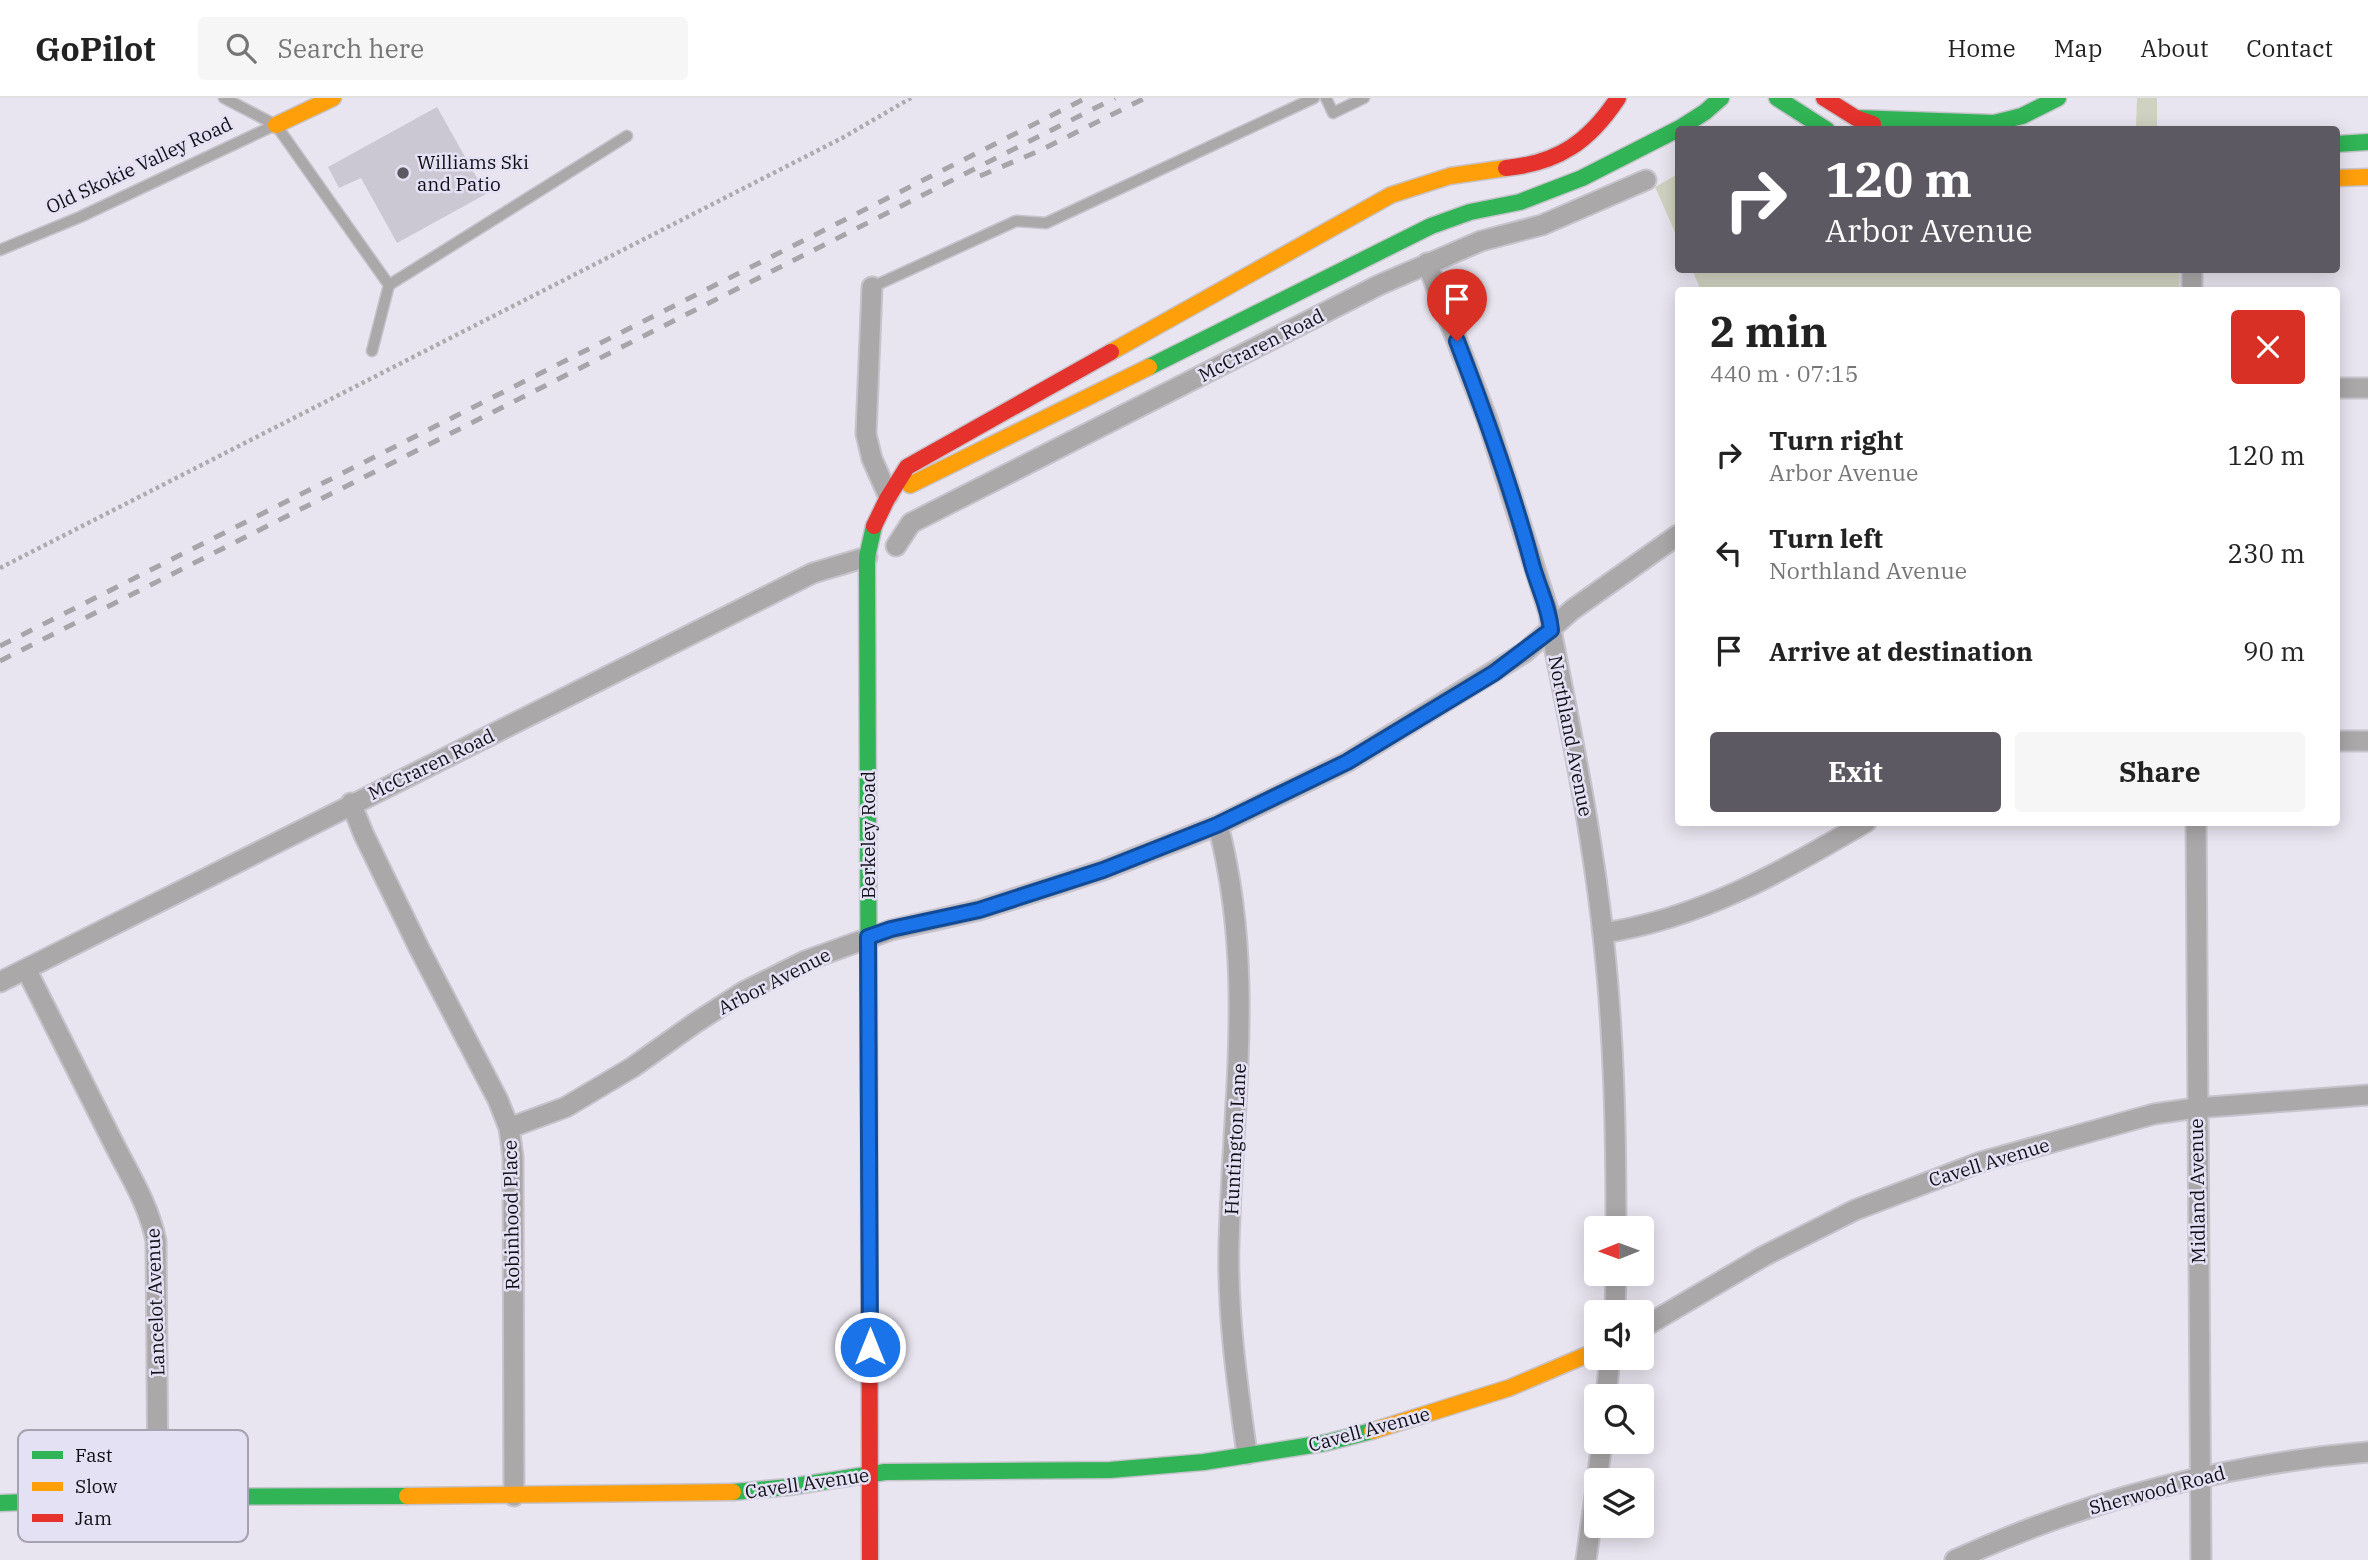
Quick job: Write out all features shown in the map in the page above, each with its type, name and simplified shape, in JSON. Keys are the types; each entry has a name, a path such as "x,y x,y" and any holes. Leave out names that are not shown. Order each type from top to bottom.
{"street":[{"name":"Old Skokie Valley Road","path":"276,125 332,98"},
{"name":"Berkeley Road","path":"870,1560 867,557 869,538 879,510 907,467 1391,195 1433,180 1469,172 1535,164 1555,158 1573,148 1605,118 1618,98"},
{"path":"1683,126 1721,98"},
{"path":"1824,98 1856,118 1876,126"},
{"path":"1856,118 2003,123 2036,113 2058,98"},
{"path":"1779,101 1820,126"},
{"path":"872,287 866,434 872,459 888,495 1431,226 1470,212 1520,202 1582,178 1675,131"},
{"path":"2340,144 2368,142"},
{"path":"2340,178 2368,177"},
{"name":"McCraren Road","path":"896,545 911,523 1379,285 1481,241 1542,225 1646,180"},
{"name":"Northland Avenue","path":"1427,263 1487,419 1549,613 1586,804 1603,933 1616,1110 1616,1216"},
{"path":"2340,388 2368,388"},
{"name":"Arbor Avenue","path":"509,1128 578,1100 634,1067 745,991 805,961 891,929 979,910 1103,870 1217,825 1347,762 1494,673 1551,630 1572,610 1675,537"},
{"name":"McCraren Road","path":"0,982 351,803 813,573 867,557"},
{"path":"2340,741 2368,741"},
{"name":"Robinhood Place","path":"351,803 389,886 498,1100 509,1128 513,1157 514,1496"},
{"name":"Huntington Lane","path":"1217,825 1228,864 1239,971 1241,1013 1229,1242 1236,1369 1247,1454"},
{"path":"1603,933 1629,930 1749,888 1793,866 1859,826"},
{"name":"Midland Avenue","path":"2196,826 2201,1560"},
{"name":"Lancelot Avenue","path":"26,969 115,1147 141,1193 151,1218 156,1241 157,1430"},
{"name":"Cavell Avenue","path":"1654,1321 1764,1256 1855,1210 1981,1162 2154,1114 2196,1108 2368,1095"},
{"name":"Cavell Avenue","path":"248,1497 717,1494 789,1487 885,1472 1110,1470 1204,1462 1325,1443 1386,1427 1509,1388 1584,1356"},
{"name":"Sherwood Road","path":"1955,1560 2077,1510 2149,1489 2239,1468 2368,1452"},
{"name":"Cavell Avenue","path":"0,1503 18,1502"},
{"path":"1586,1560 1589,1538"}],"lane":[{"path":"224,98 276,125 389,285"},
{"path":"872,287 1016,221 1046,223 1314,98"},
{"path":"1326,98 1333,113 1364,98"},
{"name":"Old Skokie Valley Road","path":"0,250 80,217 276,125"},
{"path":"372,351 389,285 627,136"}],"path":[{"path":"0,568 844,137 911,98"}],"green space":[{"path":"2137,98 2157,98 2157,126 2136,126"},
{"path":"1675,176 1675,232 1655,187"},
{"path":"1693,273 2180,273 2179,287 1700,287"}],"building":[{"name":"Williams Ski and Patio","path":"437,107 486,194 397,243 361,178 339,188 328,167"}],"railway":[{"path":"0,646 1086,98"},
{"path":"0,661 1115,98"},
{"path":"980,176 1041,150 1145,98"}],"traffic: fast":[{"path":"1683,126 1721,98"},
{"path":"1777,98 1821,126"},
{"path":"1856,118 1994,123 2022,116 2058,98"},
{"path":"1149,367 1431,226 1470,212 1520,202 1582,178 1675,131"},
{"path":"2340,144 2368,142"},
{"path":"869,1078 867,557 874,526"},
{"path":"733,1492 789,1487 885,1472 1110,1470 1204,1462 1325,1443 1372,1431"},
{"path":"248,1497 407,1496"},
{"path":"0,1503 18,1502"}],"traffic: slow":[{"path":"276,125 333,98"},
{"path":"1111,352 1391,195 1450,176 1506,168"},
{"path":"2340,178 2368,177"},
{"path":"910,485 1149,367"},
{"path":"1372,1431 1509,1388 1584,1356"},
{"path":"407,1496 733,1492"}],"traffic: jam":[{"path":"1506,168 1541,161 1571,148 1596,127 1618,98"},
{"path":"1824,98 1856,118 1873,124"},
{"path":"874,526 907,467 1111,352"},
{"path":"869,1078 870,1560"}],"place":[{"name":"Williams Ski and Patio","path":"403,173"}],"route":[{"path":"870,1347 868,937 891,929 979,910 1103,870 1217,825 1347,762 1494,673 1551,630 1549,613 1533,568 1524,531 1487,419 1457,341"}]}
